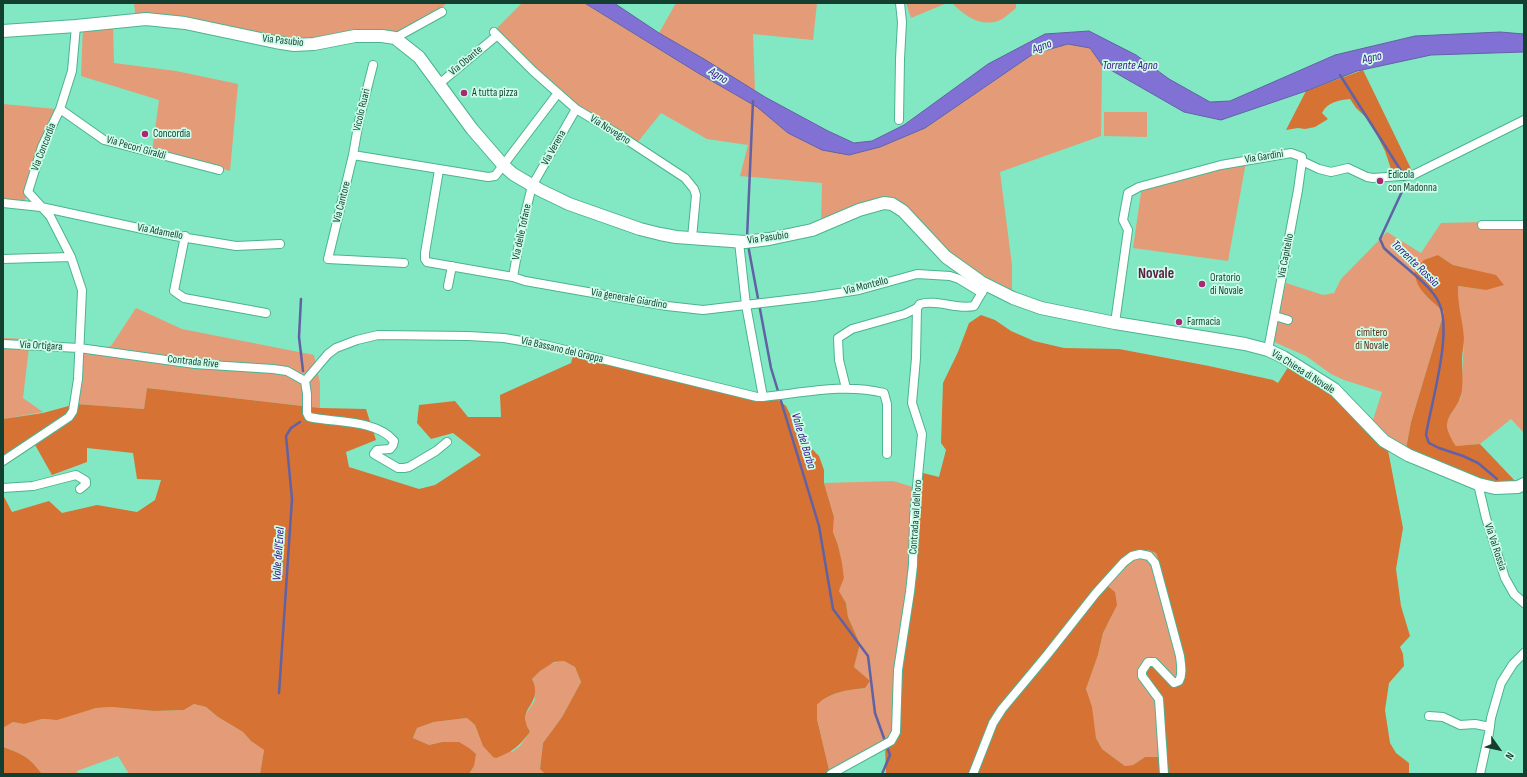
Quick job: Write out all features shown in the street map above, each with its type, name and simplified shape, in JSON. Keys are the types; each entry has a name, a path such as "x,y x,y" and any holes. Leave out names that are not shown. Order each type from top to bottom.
{"main road":[{"name":"Via Pasubio","path":"3,31 146,19 185,23 294,45 314,44 355,36 395,38 419,57 472,129 504,166 532,186 569,204 640,229 660,234 746,242 812,230 875,204 892,204 904,211 946,257 984,289"},
{"name":"Via Chiesa di Novale","path":"984,289 1041,308 1115,323 1224,340 1268,350 1283,357 1334,389 1384,441 1408,455 1478,484 1495,488 1518,487 1524,484"}],"street":[{"path":"899,120 899,67 902,22 900,3"},
{"path":"395,38 442,12"},
{"name":"Via Concordia","path":"3,461 71,414 78,379 82,290 71,257 50,216 40,207 28,192 42,147 60,109 72,71 76,26"},
{"name":"Via Obante","path":"439,84 494,35"},
{"name":"Via Novegno","path":"494,35 576,109 686,178 696,194 692,238"},
{"name":"Vicolo Ruari","path":"353,155 359,121 373,64"},
{"path":"353,155 439,170 488,177 495,176 558,93"},
{"name":"Via Pecori Giraldi","path":"60,109 104,140 219,170"},
{"name":"Via Verena","path":"532,186 576,109"},
{"name":"Via Gardini","path":"1115,323 1128,230 1123,220 1128,193 1139,187 1221,165 1290,153 1302,157 1302,161 1318,169 1331,172 1348,168 1367,177 1396,178 1413,176 1524,120"},
{"name":"Via Cantore","path":"353,155 328,260 404,263"},
{"name":"Via Capitello","path":"1268,350 1297,198 1302,161"},
{"path":"439,170 425,253 425,259 427,262 513,277"},
{"name":"Via delle Tofane","path":"513,277 522,226 532,186"},
{"name":"Via Adamello","path":"3,203 40,207 175,236 185,236 236,246 280,244"},
{"path":"1482,225 1524,225"},
{"path":"185,236 174,291 184,298 266,313"},
{"path":"746,242 749,304 763,397"},
{"path":"3,259 71,257"},
{"path":"448,286 452,266"},
{"name":"Via Montello","path":"749,304 859,290 917,274 950,276 984,289"},
{"name":"Via generale Giardino","path":"513,277 525,281 666,306 703,310 749,304"},
{"path":"846,388 839,360 838,338 852,329 904,314 926,302 967,308 974,306 984,289"},
{"name":"Contrada val dell'oro","path":"831,774 891,742 896,732 898,670 913,565 914,518 922,434 912,403 916,358 917,308"},
{"path":"1275,316 1288,320"},
{"name":"Via Bassano del Grappa","path":"305,381 328,354 336,348 357,340 378,335 504,338 545,345 757,397 846,388 872,390 884,393 887,404 887,454"},
{"name":"Via Ortigara","path":"3,344 79,348"},
{"name":"Contrada Rive","path":"79,348 195,364 287,371 305,381"},
{"path":"305,381 307,413 309,417 374,428 389,435 394,441 390,449 377,450 374,454 398,468 408,467 436,451 448,442"},
{"path":"3,488 33,486 76,475 88,483 80,489"},
{"name":"Via Val Rossia","path":"1478,484 1486,518 1505,578 1514,594 1524,603"},
{"path":"973,774 994,723 1002,709 1096,593 1124,562 1132,556 1140,554 1150,556 1155,562 1181,662 1182,676 1177,682 1174,683 1154,662 1148,662 1142,671 1142,676 1159,699 1164,774"},
{"path":"1480,774 1491,718 1501,683 1513,664 1524,652"},
{"path":"1429,716 1443,717 1460,725 1476,724 1490,727"}],"green space":[{"path":"134,3 447,3 398,43 376,36 295,45 136,20"},
{"path":"522,3 585,3 698,73 757,107 788,133 849,155 880,147 925,128 1033,54 1068,44 1090,48 1102,65 1101,136 1000,172 1012,265 1012,296 989,286 891,205 821,227 822,183 740,176 748,145 707,139 661,113 633,148 597,125 495,30"},
{"path":"676,3 817,3 813,40 753,34 755,91 659,33"},
{"path":"906,3 947,3 911,18"},
{"path":"952,3 1016,3 1016,8 998,21 984,22 972,19"},
{"path":"113,23 114,63 176,71 238,84 230,171 214,166 212,172 188,167 183,159 152,152 159,100 81,76 83,27"},
{"path":"3,104 56,109 23,206 3,206"},
{"path":"1104,112 1147,112 1147,137 1104,136"},
{"path":"1246,162 1228,261 1133,248 1142,186"},
{"name":"cimitero di Novale","path":"1524,221 1524,433 1511,419 1480,444 1456,446 1448,435 1447,420 1461,397 1464,338 1457,296 1458,286 1486,290 1474,270 1453,265 1438,255 1423,293 1444,312 1411,422 1405,454 1386,440 1373,420 1382,392 1344,380 1331,374 1306,356 1272,341 1286,283 1323,295 1334,293 1341,279 1387,232 1421,253 1441,223"},
{"path":"136,308 182,329 314,355 320,383 320,408 147,388 144,409 76,404 84,353 111,346"},
{"path":"3,338 30,339 23,398 43,412 3,419"},
{"path":"893,481 913,487 910,543 892,737 830,774 817,719 817,705 833,694 865,688 863,676 854,667 860,644 848,617 846,603 839,591 844,578 838,545 833,532 834,517 824,483"},
{"path":"1148,550 1156,553 1159,563 1181,646 1184,680 1179,681 1162,696 1166,757 1145,757 1133,765 1125,766 1102,749 1096,738 1086,689 1098,655 1103,633 1111,617 1104,583"},
{"path":"564,661 575,667 581,682 562,717 543,743 540,769 545,774 469,774 474,766 442,742 429,745 413,738 417,728 434,722 467,718 475,725 478,733 512,752 520,746 530,732 525,723 526,714 535,700 532,679 546,666"},
{"path":"194,704 206,707 218,717 243,732 251,741 264,750 260,774 129,774 118,756 77,771 78,774 42,774 25,757 3,747 3,728 13,722 24,724 42,719 51,720 96,708 112,707 154,711 184,710"}],"shaded area":[{"path":"1363,70 1414,175 1394,178 1385,151 1370,121 1356,108 1350,99 1338,101 1327,106 1322,113 1328,119 1315,127 1286,130 1306,91"},
{"path":"1438,255 1453,265 1496,275 1504,285 1486,290 1458,286 1458,299 1464,338 1462,357 1462,390 1460,399 1450,416 1448,428 1450,436 1456,446 1480,444 1517,483 1491,485 1405,454 1411,422 1444,312 1424,294 1417,283 1415,270 1424,260"},
{"path":"981,315 995,320 1011,331 1034,341 1064,348 1119,349 1209,366 1273,380 1278,383 1294,358 1355,404 1373,420 1386,440 1403,528 1396,569 1401,606 1410,636 1400,647 1403,654 1404,666 1389,683 1385,710 1390,743 1396,753 1409,763 1409,774 886,774 885,745 892,737 910,543 915,471 939,477 946,450 941,443 943,383 958,352 969,323","holes":["1148,550 1156,553 1181,646 1184,680 1179,681 1149,664 1145,675 1162,696 1166,757 1145,757 1133,765 1125,766 1102,749 1096,738 1092,707 1086,689 1098,655 1103,633 1117,605 1115,592 1104,583"]},
{"path":"574,352 777,399 786,406 791,416 794,430 801,440 819,456 824,470 824,483 834,517 833,532 842,563 844,578 839,591 846,603 848,617 860,644 854,667 870,681 865,688 833,694 817,705 817,719 830,774 545,774 540,769 543,743 562,717 581,682 575,667 564,661 554,662 540,671 532,679 535,687 534,699 525,717 526,725 530,732 512,751 496,758 493,757 483,746 475,725 467,718 434,722 417,728 413,738 429,745 442,742 459,742 476,754 474,766 469,774 260,774 264,750 251,741 243,732 218,717 206,707 194,704 184,710 154,711 112,707 96,708 57,720 42,719 24,724 13,722 3,728 3,495 12,512 49,501 62,513 97,505 137,512 155,500 161,480 137,479 133,453 87,448 87,462 52,475 34,443 3,459 3,419 43,413 76,404 144,409 147,388 320,408 366,409 376,440 346,452 349,467 419,489 435,485 481,455 453,433 431,439 417,423 419,405 455,401 468,417 501,417 500,395 571,363"},
{"path":"3,747 25,757 42,774 3,774"}],"water":[{"name":"Torrente Agno","path":"585,3 614,3 659,33 765,97 828,131 854,143 872,141 904,125 988,64 1045,34 1089,31 1136,55 1169,79 1210,102 1230,101 1335,55 1415,36 1500,32 1524,34 1524,52 1431,55 1357,71 1306,91 1221,120 1184,112 1102,65 1090,48 1068,44 1033,54 925,128 880,147 849,155 822,150 788,133 757,107 698,73"}],"waterway":[{"name":"Torrente Rossia","path":"1340,75 1403,174 1405,185 1380,239 1384,248 1421,280 1434,294 1442,313 1444,329 1443,347 1426,435 1429,443 1478,463 1497,479"},
{"name":"Valle del Barba","path":"747,238 753,101"},
{"name":"Valle del Barba","path":"748,245 771,368 819,526 833,609 868,656 875,713 890,755 882,774"},
{"name":"Valle dell'Enel","path":"301,299 299,337 303,371"},
{"name":"Valle dell'Enel","path":"279,693 292,499 286,436 291,428 300,422"}],"place":[{"name":"A tutta pizza","path":"464,93"},
{"name":"Concordia","path":"145,134"},
{"name":"Edicola con Madonna","path":"1380,181"},
{"name":"Oratorio di Novale","path":"1202,284"},
{"name":"Farmacia","path":"1179,322"}],"district":[{"name":"Novale","path":"1156,274"}],"water label":[{"name":"Agno","path":"1042,47"},
{"name":"Agno","path":"1372,58"},
{"name":"Agno","path":"718,76"}]}
